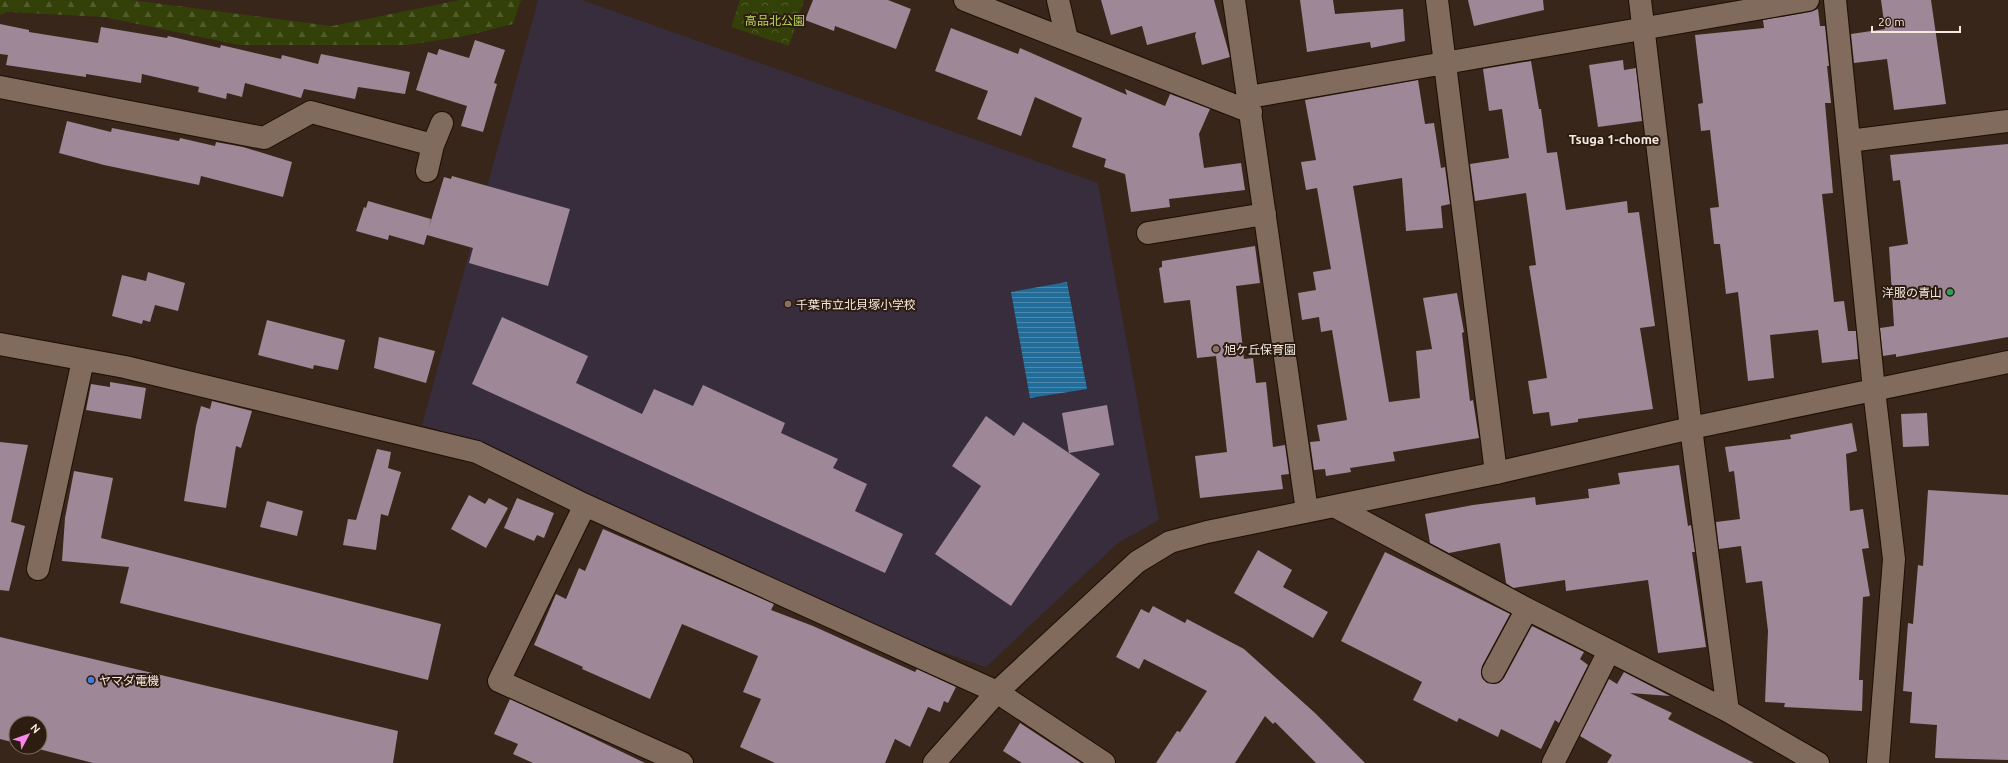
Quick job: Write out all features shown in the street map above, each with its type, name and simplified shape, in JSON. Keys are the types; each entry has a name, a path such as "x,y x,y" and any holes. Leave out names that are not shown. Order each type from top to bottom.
{"street":[{"path":"965,0 1067,39 1250,105 1445,63 1808,0"},
{"path":"1058,0 1067,39"},
{"path":"1234,0 1307,511"},
{"path":"1437,0 1496,473"},
{"path":"1640,0 1691,428 1728,711"},
{"path":"1835,0 1874,390 1894,559 1878,763"},
{"path":"0,87 264,138 311,112 433,145"},
{"path":"1849,141 2008,121"},
{"path":"427,171 433,145 442,123"},
{"path":"1148,233 1265,214"},
{"path":"0,344 125,367 477,452 585,505 996,692 1104,763"},
{"path":"38,569 83,360"},
{"path":"934,763 996,692 1137,562 1170,542 1207,532 1496,473 1691,428 2008,362"},
{"path":"585,505 499,681 682,763"},
{"path":"1336,506 1527,609 1728,711 1818,763"},
{"path":"1493,672 1527,609"},
{"path":"1553,763 1609,651"}],"shaded area":[{"name":"千葉市立北貝塚小学校","path":"538,0 582,0 1098,183 1159,520 1118,543 986,667 863,625 479,442 422,425"}],"green space":[{"path":"0,0 131,0 332,26 460,0 521,0 513,24 465,36 407,45 239,45 104,17 7,12 0,15"},
{"name":"高品北公園","path":"740,0 804,0 789,46 731,27"}],"water":[{"path":"1067,282 1087,389 1030,398 1011,292"}],"building":[{"path":"813,0 888,0 911,9 896,49 835,26 834,31 805,20"},
{"path":"1101,0 1214,0 1230,57 1202,65 1195,36 1196,32 1147,45 1142,26 1111,35"},
{"path":"1300,0 1333,0 1335,14 1403,9 1405,41 1371,48 1370,42 1307,52"},
{"path":"1468,0 1543,0 1544,10 1474,26"},
{"path":"1881,0 1931,0 1946,104 1894,110 1887,59 1854,63 1851,34 1885,29"},
{"path":"1818,9 1820,26 1825,26 1829,66 1827,66 1831,103 1825,103 1833,193 1822,194 1834,302 1844,301 1848,331 1856,331 1858,359 1822,363 1818,330 1770,335 1774,378 1748,381 1738,292 1726,294 1720,244 1714,244 1710,208 1719,207 1710,130 1701,131 1698,104 1703,103 1695,35 1764,28 1763,20 1810,12"},
{"path":"0,24 29,30 29,32 98,43 101,27 167,38 168,36 220,48 221,45 281,59 282,55 318,64 321,54 410,72 405,94 358,87 355,99 304,89 301,98 245,83 242,97 227,93 226,99 198,92 199,87 142,74 141,83 86,74 86,77 6,65 8,55 0,54"},
{"path":"951,28 1018,54 1020,48 1127,95 1125,89 1165,106 1170,94 1210,109 1199,134 1204,168 1241,163 1245,190 1169,199 1170,207 1131,212 1125,174 1104,167 1106,159 1072,147 1082,118 1035,97 1021,136 977,119 988,91 935,71"},
{"path":"475,40 505,50 494,83 497,84 483,132 461,126 467,106 416,90 428,52 437,55 439,49 469,58"},
{"path":"1623,60 1624,70 1636,68 1642,121 1598,127 1589,65"},
{"path":"1531,61 1539,109 1541,109 1547,153 1557,152 1566,210 1627,201 1628,213 1639,212 1655,326 1640,328 1653,409 1578,419 1578,422 1551,426 1549,412 1533,414 1528,381 1547,378 1529,266 1536,265 1526,193 1475,201 1470,164 1509,158 1502,109 1489,111 1483,69"},
{"path":"1418,80 1425,124 1434,123 1441,168 1445,167 1450,204 1441,206 1443,228 1406,231 1402,178 1353,186 1389,402 1420,398 1416,351 1432,349 1423,298 1457,293 1464,332 1462,333 1470,401 1473,400 1479,438 1393,452 1395,461 1350,468 1351,472 1326,476 1325,469 1314,470 1310,442 1320,441 1317,425 1347,420 1332,330 1321,332 1319,317 1302,320 1298,293 1316,290 1313,272 1331,269 1317,188 1306,190 1301,162 1316,160 1305,100"},
{"path":"67,121 111,132 112,128 179,141 180,138 215,146 216,142 243,147 292,162 283,197 201,176 199,185 104,165 59,153"},
{"name":"洋服の青山","path":"2008,144 2008,337 1896,357 1896,354 1883,356 1880,328 1894,326 1889,247 1908,244 1900,180 1893,181 1890,155"},
{"path":"452,176 570,209 548,286 469,263 473,248 427,235 424,245 389,235 388,240 356,231 364,207 366,208 368,201 431,219 429,227 444,177 451,179"},
{"path":"1255,246 1260,283 1236,286 1244,359 1253,358 1256,383 1266,382 1273,447 1285,445 1289,474 1281,475 1283,489 1200,498 1195,456 1227,452 1216,356 1197,358 1190,300 1164,303 1159,268 1162,267 1162,261"},
{"path":"148,272 185,283 178,311 155,305 150,322 143,320 142,324 112,316 122,275 146,281"},
{"path":"502,317 588,356 576,383 642,414 654,389 693,406 703,385 785,423 781,433 838,459 833,468 867,484 855,511 903,534 885,573 472,384"},
{"path":"267,320 345,340 338,370 314,365 313,369 258,355"},
{"path":"379,337 435,351 426,383 374,368"},
{"path":"110,382 146,388 141,419 86,410 91,384 110,387"},
{"path":"212,401 252,411 241,448 236,446 226,508 184,501 196,426 201,406 210,409"},
{"path":"1107,405 1114,445 1069,453 1062,413"},
{"path":"1927,413 1929,446 1903,447 1901,414"},
{"path":"986,416 1014,436 1023,422 1100,474 1011,606 935,554 981,486 952,466"},
{"path":"1852,423 1857,451 1846,454 1850,511 1863,509 1869,548 1862,549 1870,596 1863,597 1859,680 1863,680 1862,711 1784,707 1785,703 1765,702 1768,631 1762,581 1746,583 1741,546 1719,549 1716,522 1740,519 1734,471 1729,472 1725,447 1791,439 1790,435"},
{"path":"0,442 28,445 11,522 25,526 9,591 0,590"},
{"path":"377,449 391,452 388,468 401,472 388,516 381,514 376,550 343,545 348,519 356,520"},
{"path":"1679,465 1688,526 1691,525 1695,552 1692,552 1706,647 1658,653 1648,580 1566,591 1565,580 1513,588 1506,583 1500,543 1449,553 1430,543 1425,514 1473,505 1535,497 1536,505 1589,498 1588,489 1620,484 1618,473"},
{"path":"74,471 113,478 101,538 441,624 428,680 120,603 129,567 62,561 65,518"},
{"path":"1928,490 2008,495 2008,760 1935,758 1937,725 1910,723 1912,692 1903,691 1908,623 1913,624 1918,565 1923,566"},
{"path":"469,495 485,504 489,498 508,508 486,548 451,529"},
{"path":"517,498 554,513 544,538 537,535 534,541 504,528"},
{"path":"267,501 303,511 297,536 260,527"},
{"path":"603,529 774,604 771,610 813,626 915,672 917,669 956,687 948,703 944,701 940,712 928,707 910,747 895,739 885,763 775,763 740,747 761,699 743,692 758,656 682,624 650,699 582,669 583,667 534,645 556,594 566,599 579,568 585,571"},
{"path":"1258,550 1292,570 1283,587 1328,612 1313,638 1234,593"},
{"path":"1385,552 1510,614 1482,666 1482,678 1487,683 1499,683 1504,678 1532,626 1584,652 1580,659 1588,665 1559,723 1555,720 1541,749 1501,729 1498,737 1459,718 1457,722 1413,700 1422,682 1341,641"},
{"path":"1153,606 1185,623 1187,619 1244,649 1315,713 1365,763 1316,763 1275,722 1273,724 1265,716 1235,763 1156,763 1177,731 1180,732 1207,691 1144,659 1139,669 1116,657 1141,609 1149,613"},
{"name":"ヤマダ電機","path":"0,637 398,731 393,763 93,763 48,751 48,715 8,715 8,741 0,739"},
{"path":"1624,672 1670,696 1630,693 1672,713 1668,719 1754,763 1607,763 1612,755 1580,736 1609,679 1617,684"},
{"path":"510,699 645,763 533,763 513,754 518,744 494,734"},
{"path":"1020,723 1081,763 1022,763 1003,751"}],"place":[{"name":"洋服の青山","path":"1950,292"},
{"name":"千葉市立北貝塚小学校","path":"788,304"},
{"name":"旭ケ丘保育園","path":"1216,349"},
{"name":"ヤマダ電機","path":"91,680"}],"district":[{"name":"Tsuga 1-chome","path":"1614,139"}]}
